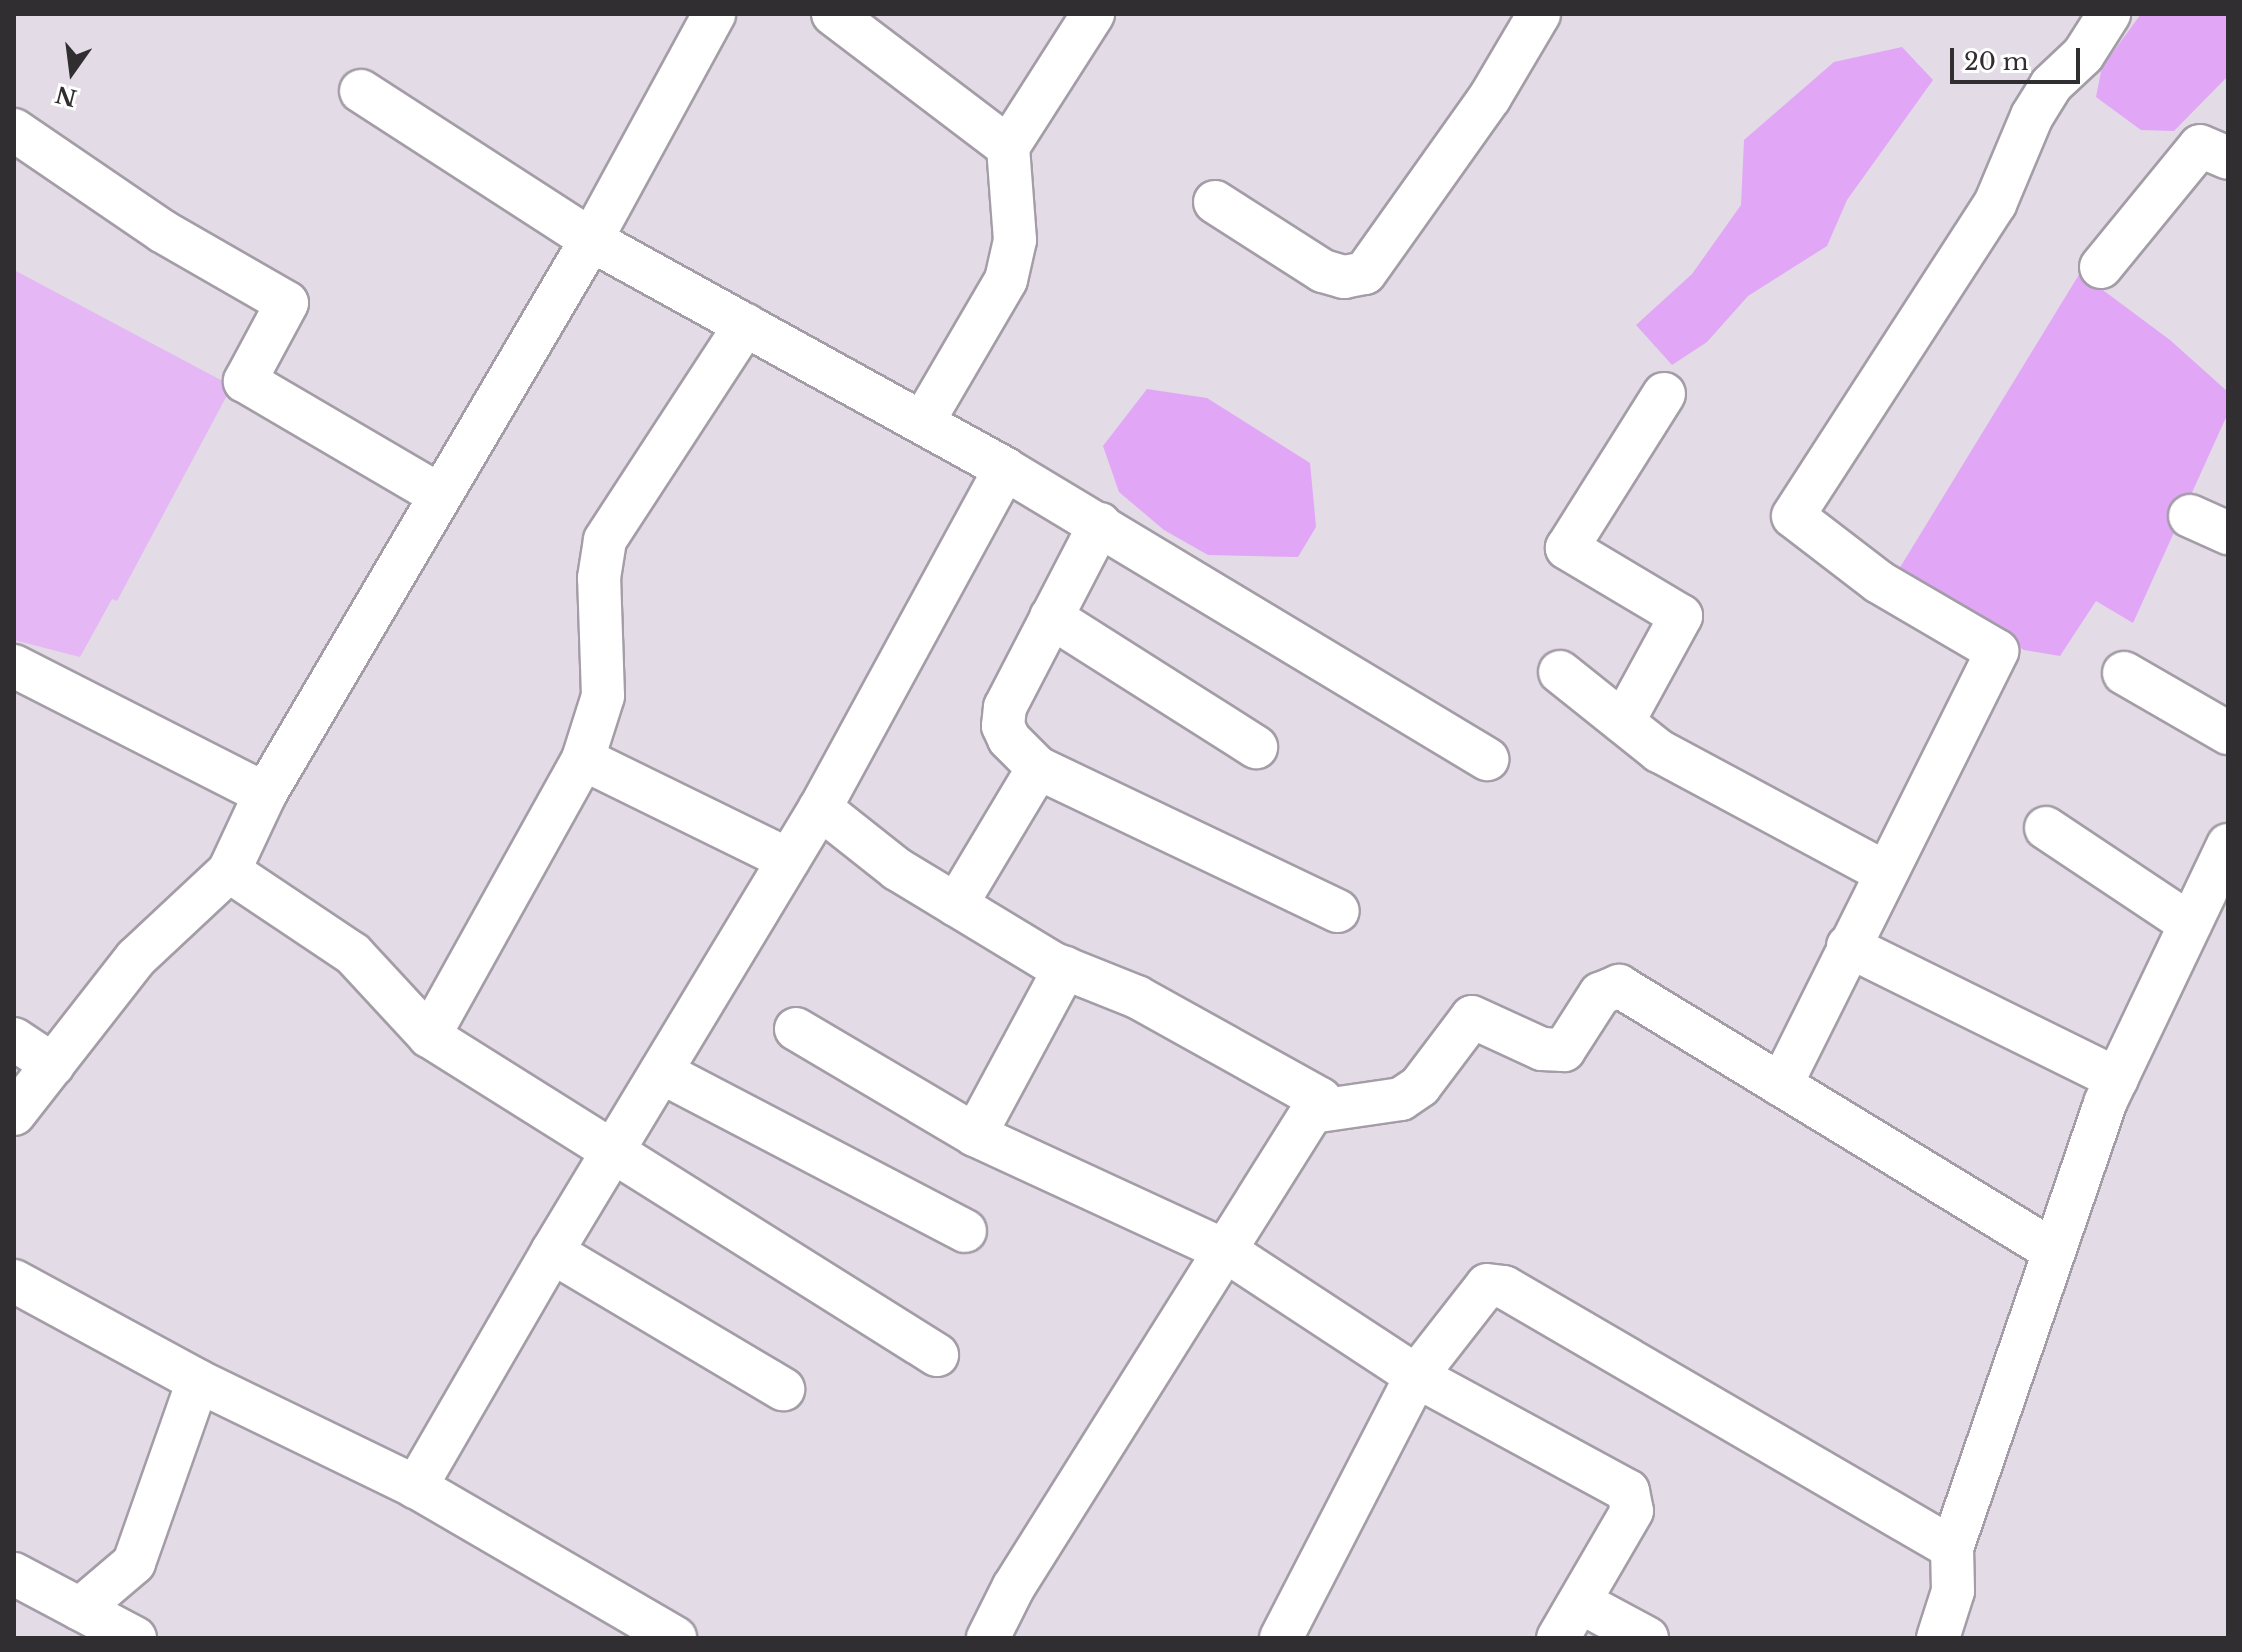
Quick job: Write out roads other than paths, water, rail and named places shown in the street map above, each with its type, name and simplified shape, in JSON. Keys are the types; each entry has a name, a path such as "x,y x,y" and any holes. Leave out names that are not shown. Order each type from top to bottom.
{"street":[{"path":"14,1114 136,958 229,871 265,794 591,240 714,14"},
{"path":"833,14 1008,147"},
{"path":"923,422 1006,280 1015,240 1008,147 1093,14"},
{"path":"1215,202 1323,271 1344,277 1365,273 1490,97 1539,14"},
{"path":"1781,1085 1997,651 1879,582 1793,516 1995,204 2032,116 2051,85 2083,55 2109,14"},
{"path":"361,91 591,240 923,422 1100,524 1487,759"},
{"path":"14,130 162,231 287,303 245,381 439,495"},
{"path":"2101,267 2200,146 2228,158"},
{"path":"429,1036 583,759 603,696 599,578 605,540 745,325"},
{"path":"1623,722 1681,616 1567,548 1664,394"},
{"path":"416,1487 552,1252 820,808 1005,469"},
{"path":"2190,516 2228,533"},
{"path":"1100,524 1002,717 1009,739 1038,768 1338,911"},
{"path":"1051,617 1256,747"},
{"path":"14,666 265,794"},
{"path":"1560,672 1659,751 1885,872"},
{"path":"2124,673 2228,733"},
{"path":"583,759 789,860"},
{"path":"956,905 1038,768"},
{"path":"820,808 897,869 956,905 1065,968 1137,997 1320,1099 1013,1588 988,1638"},
{"path":"2046,828 2190,924"},
{"path":"1938,1638 1953,1591 1952,1548 2052,1250 2117,1079 2228,845"},
{"path":"229,871 353,954 429,1036 937,1355"},
{"path":"1848,946 2117,1079"},
{"path":"975,1135 1065,968"},
{"path":"1312,1112 1410,1094 1472,1017 1542,1049 1564,1050 1600,994 1619,986 2052,1250"},
{"path":"796,1029 975,1135 1226,1251 1416,1376 1631,1495 1632,1511 1558,1638"},
{"path":"14,1039 53,1065"},
{"path":"661,1072 965,1231"},
{"path":"552,1252 783,1389"},
{"path":"1281,1638 1416,1376 1487,1285 1504,1287 1952,1548"},
{"path":"20,1298 416,1487 675,1638"},
{"path":"80,1609 134,1563 198,1381"},
{"path":"20,1589 80,1609 135,1638"},
{"path":"1580,1602 1647,1638"}]}
